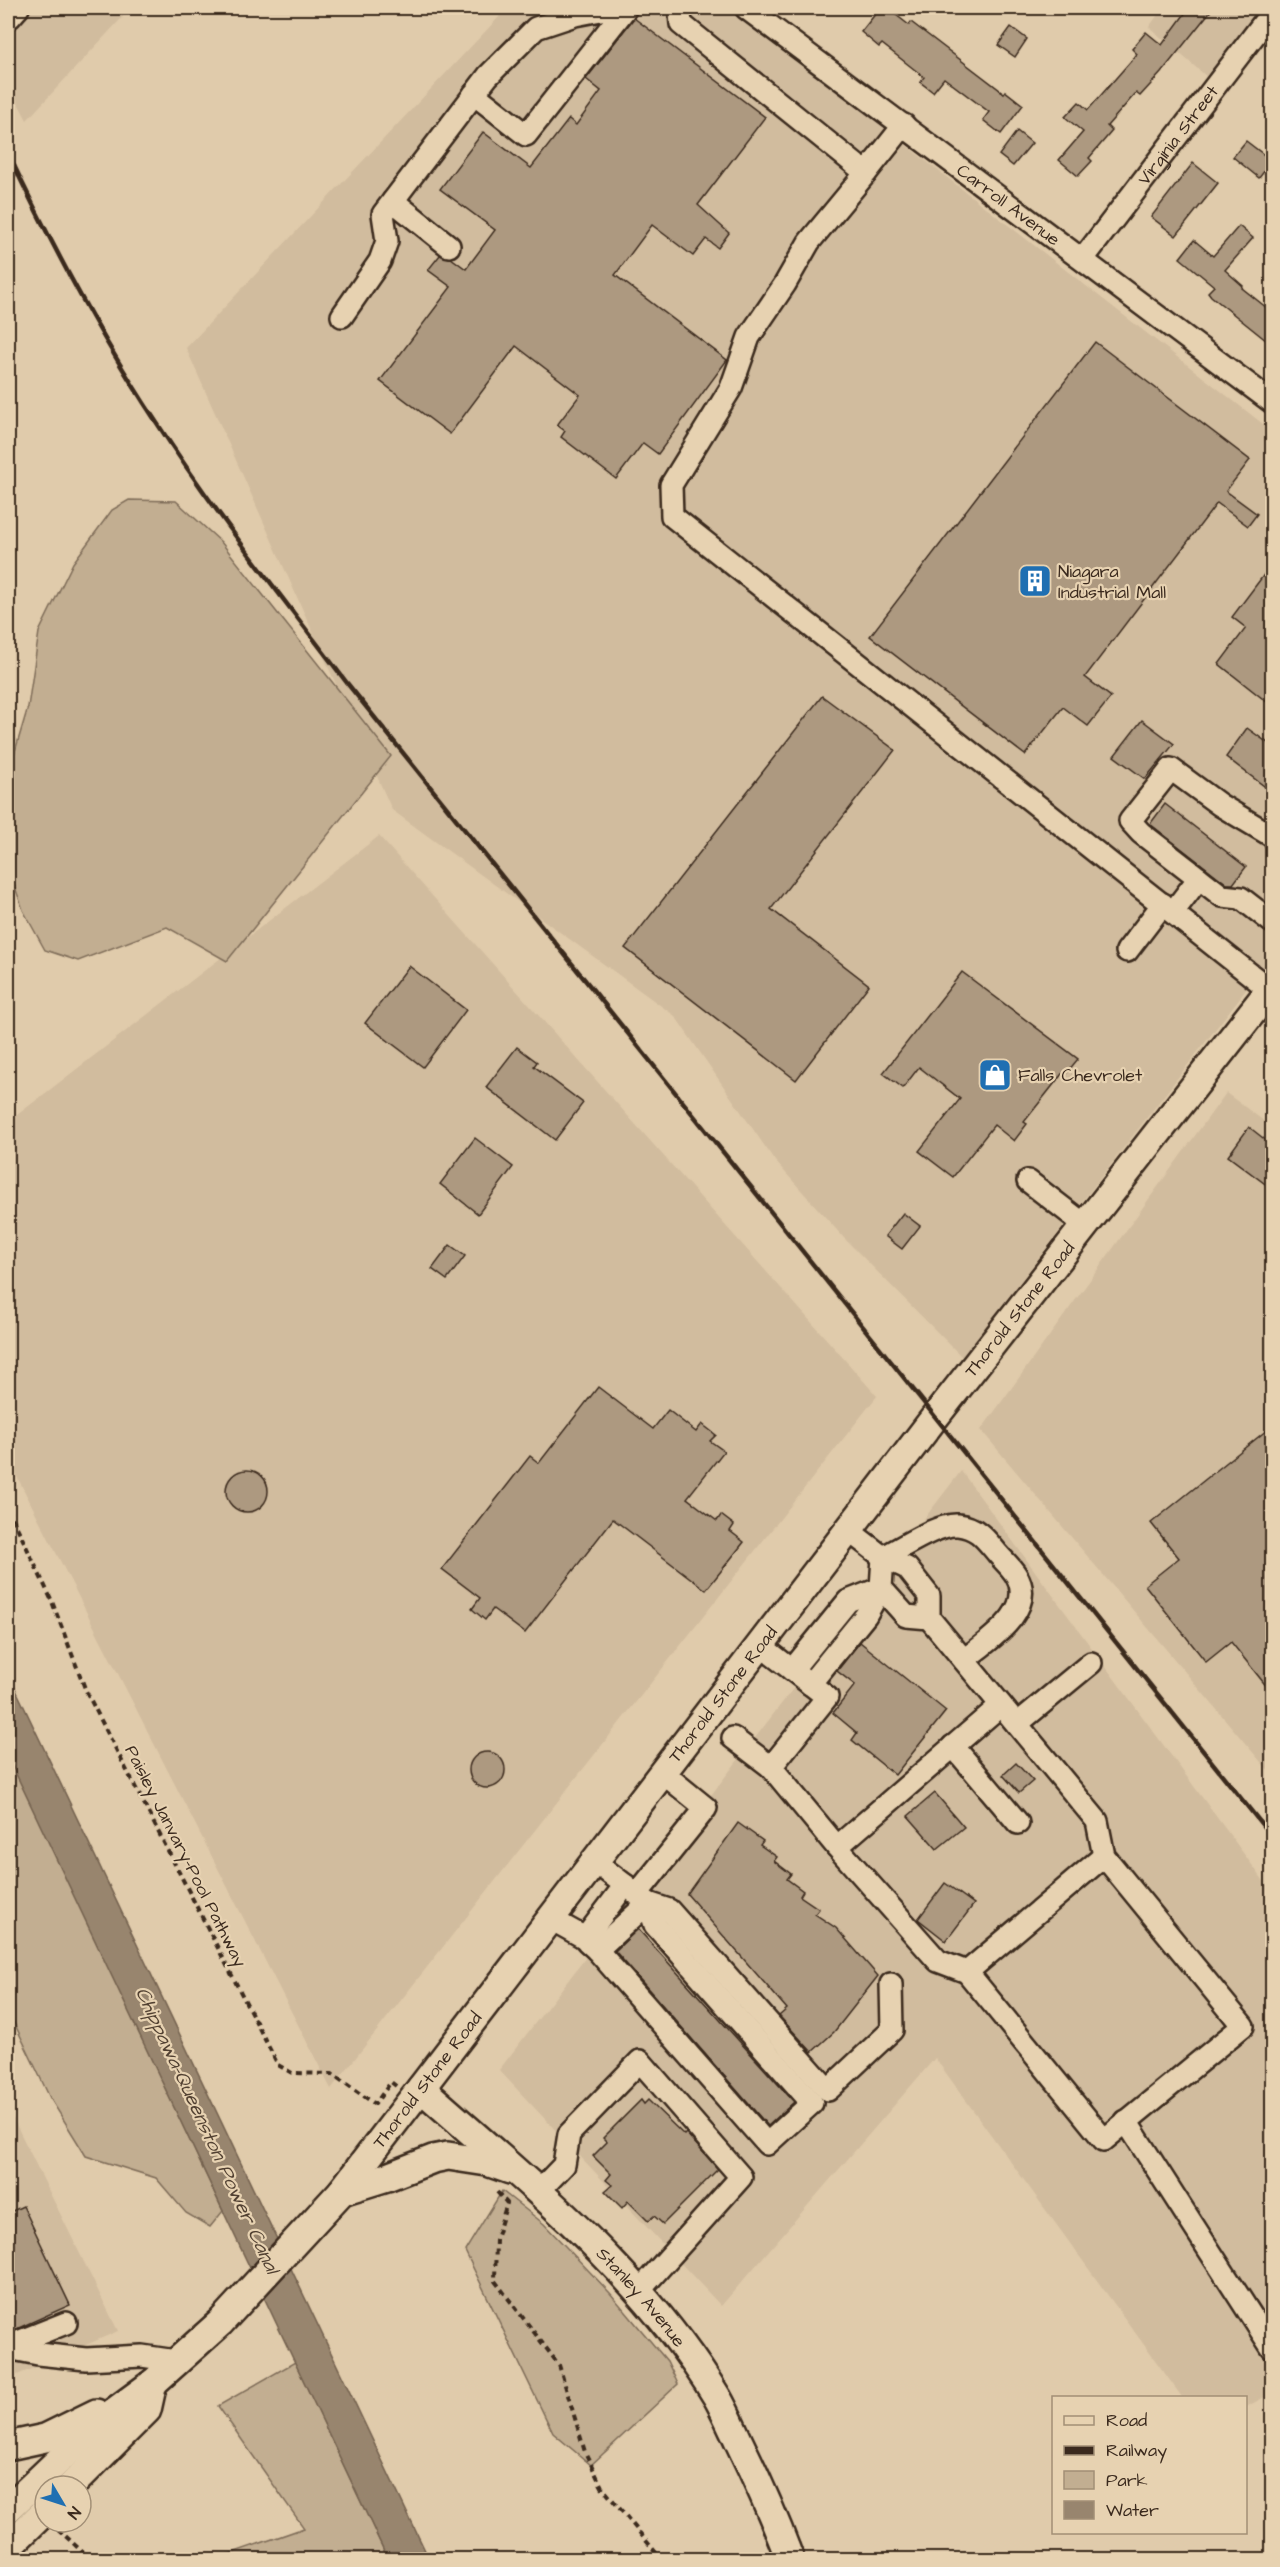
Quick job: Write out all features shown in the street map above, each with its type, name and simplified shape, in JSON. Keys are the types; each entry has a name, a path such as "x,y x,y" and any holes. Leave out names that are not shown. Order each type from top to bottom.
{"main road":[{"name":"Thorold Stone Road","path":"8,2509 96,2425 153,2383 236,2307 342,2191 848,1530 1271,988"},
{"name":"Stanley Avenue","path":"417,2094 518,2173 606,2255 639,2291 680,2343 717,2398 770,2506 790,2559"},
{"path":"342,2191 447,2156 487,2162 518,2173"},
{"path":"8,2446 45,2439 153,2383"},
{"path":"82,2474 147,2410 153,2383"},
{"path":"8,2547 33,2523"}],"street":[{"path":"342,316 380,261 387,241 383,214 488,76 536,28 574,15 611,8"},
{"path":"474,94 526,135 626,8"},
{"path":"682,8 681,24 866,173"},
{"name":"Carroll Avenue","path":"746,8 1272,402"},
{"name":"Virginia Street","path":"1083,260 1272,12"},
{"path":"904,125 809,242 750,337 731,388 671,485 672,516 1271,988"},
{"path":"393,201 449,246"},
{"path":"1272,836 1220,805 1171,769 1130,821 1141,833 1222,896 1241,898 1272,922"},
{"path":"1127,951 1199,878"},
{"path":"1028,1181 1085,1225"},
{"path":"883,1557 939,1529 957,1525 978,1531 1016,1576 1022,1594 1015,1613 1000,1631 964,1660"},
{"path":"733,1738 771,1767 837,1847 938,1961 967,1972 1104,2140 1243,2026 1104,1856 1097,1821 929,1618 929,1596 907,1568 883,1557 848,1530"},
{"path":"810,1684 866,1615 881,1588 883,1557"},
{"path":"881,1588 906,1616 929,1618"},
{"path":"792,1670 848,1601 881,1588"},
{"path":"760,1646 827,1697 771,1767"},
{"path":"1017,1724 1092,1663"},
{"path":"837,1847 1001,1705"},
{"path":"953,1746 1018,1823"},
{"path":"591,1944 637,1894 706,1808 663,1773"},
{"path":"967,1972 1104,1856"},
{"path":"595,1862 637,1894 669,1910 828,2090 892,2030 891,1984"},
{"path":"591,1944 637,1894"},
{"path":"551,1918 591,1944 767,2144 812,2103 655,1925 637,1894"},
{"path":"538,2192 564,2165 569,2134 640,2061 741,2177 639,2291"},
{"path":"1126,2121 1272,2348"},
{"path":"8,2347 66,2324"},
{"path":"8,2347 38,2354 86,2359 142,2356 176,2361"}],"path":[{"name":"Paisley Janvary-Pool Pathway","path":"8,1508 51,1599 86,1690 278,2065 292,2073 332,2074 375,2104 391,2082 417,2094"},
{"path":"497,2192 507,2203 496,2239 495,2281 558,2366 585,2452 602,2487 662,2559"},
{"path":"64,2534 91,2559"}],"shaded area":[{"path":"8,8 131,8 27,120 8,84"},
{"name":"Niagara Industrial Mall","path":"503,8 730,8 1272,431 1272,956 962,1357 844,1238 775,1161 675,1016 392,810 186,348 499,17"},
{"path":"1163,8 1272,8 1272,53 1247,34 1206,76 1149,27"},
{"path":"379,836 877,1396 331,2089 8,1459 8,1122"},
{"path":"1226,1093 1272,1127 1272,1775 981,1430"},
{"path":"961,1471 1272,1892 1272,2393 1247,2406 1247,2396 1181,2396 935,2058 721,2306 499,2070"},
{"path":"8,2108 118,2331 8,2379"}],"green space":[{"path":"129,500 176,501 221,542 391,756 227,961 167,927 78,961 45,950 23,910 8,867 8,775 28,707 39,632 73,563 112,510"},
{"path":"8,1753 223,2211 210,2227 186,2213 156,2178 86,2156 50,2098 8,2010"},
{"path":"502,2191 544,2224 610,2293 667,2361 678,2384 591,2465 553,2433 465,2251"},
{"path":"295,2362 388,2559 215,2559 304,2528 218,2406"}],"water":[{"name":"Chippawa-Queenston Power Canal","path":"8,1673 429,2559 388,2559 8,1757"}],"building":[{"path":"880,8 887,8 909,25 911,22 1023,105 1001,134 983,120 989,112 944,78 933,92 920,82 924,77 882,44 879,47 861,32"},
{"path":"1189,8 1213,8 1161,73 1140,96 1136,93 1107,126 1112,131 1089,158 1092,161 1078,176 1059,160 1083,132 1065,117 1079,102 1088,110 1137,54 1132,49 1146,32 1162,45"},
{"path":"634,18 765,117 698,205 729,233 718,248 706,239 693,256 652,225 615,275 727,360 658,454 643,443 616,479 561,437 565,431 557,425 580,395 516,346 450,434 380,381 451,287 428,270 440,255 451,258 466,269 495,230 440,189 483,132 531,168 569,119 576,125 601,91 586,79"},
{"path":"1011,27 1027,39 1015,57 998,45"},
{"path":"1017,131 1032,143 1013,166 999,155"},
{"path":"1246,141 1272,161 1259,178 1233,157"},
{"path":"1193,163 1218,183 1176,236 1151,217"},
{"path":"1239,226 1253,238 1225,270 1243,286 1242,288 1272,312 1272,345 1211,296 1208,292 1214,286 1180,258 1194,240 1213,256"},
{"name":"Niagara Industrial Mall","path":"1095,342 1250,460 1226,491 1257,514 1248,526 1217,503 1085,677 1111,697 1088,726 1063,707 1025,755 870,636"},
{"path":"1272,564 1272,706 1219,664 1246,628 1232,617"},
{"path":"822,696 895,750 771,909 869,985 796,1080 625,948"},
{"path":"1142,720 1174,744 1145,779 1114,756"},
{"path":"1247,728 1272,746 1272,792 1226,757"},
{"path":"1165,804 1246,867 1233,884 1227,884 1150,824"},
{"path":"409,966 466,1010 423,1067 365,1023"},
{"name":"Falls Chevrolet","path":"962,972 1078,1059 1064,1076 1062,1074 1024,1122 1027,1124 1014,1141 994,1125 953,1177 919,1151 960,1099 919,1067 903,1088 883,1073"},
{"path":"517,1047 537,1062 534,1066 583,1103 555,1140 486,1087"},
{"path":"1249,1127 1272,1145 1272,1189 1228,1156"},
{"path":"475,1138 513,1167 478,1214 440,1184"},
{"path":"903,1213 920,1226 902,1249 885,1236"},
{"path":"450,1245 465,1256 447,1280 432,1269"},
{"path":"598,1387 653,1429 668,1410 696,1432 702,1424 716,1435 710,1441 724,1451 687,1498 717,1521 721,1515 734,1525 730,1531 744,1542 706,1590 613,1519 525,1633 493,1609 485,1620 472,1609 480,1598 442,1569 530,1456 539,1463"},
{"path":"1272,1426 1272,1693 1231,1642 1206,1662 1145,1585 1179,1558 1151,1523"},
{"path":"247,1470 262,1476 268,1491 262,1506 247,1512 232,1506 226,1491 232,1476"},
{"path":"860,1642 946,1711 895,1775 852,1740 857,1733 833,1713 855,1685 837,1671"},
{"path":"487,1752 500,1757 505,1770 500,1783 487,1788 474,1783 469,1770 474,1757"},
{"path":"1016,1763 1033,1781 1019,1793 1003,1775"},
{"path":"935,1793 964,1827 937,1849 908,1816"},
{"path":"738,1823 763,1841 760,1845 777,1857 774,1861 791,1874 787,1879 803,1891 800,1896 819,1909 815,1914 836,1928 878,1976 834,2032 812,2052 779,2016 787,2009 687,1894"},
{"path":"945,1883 974,1904 946,1941 918,1919"},
{"path":"638,1929 794,2102 768,2126 615,1951"},
{"path":"641,2100 644,2104 648,2100 684,2135 686,2133 718,2169 663,2224 654,2216 648,2221 628,2201 622,2208 605,2191 612,2185 606,2180 611,2174 593,2156 607,2142 603,2138"},
{"path":"23,2206 70,2305 12,2331 8,2322 8,2213"}],"railway":[{"path":"8,153 59,257 116,358 202,490 249,554 347,683 1272,1837"}],"place":[{"name":"Niagara Industrial Mall","path":"1035,581"},
{"name":"Falls Chevrolet","path":"995,1075"}]}
